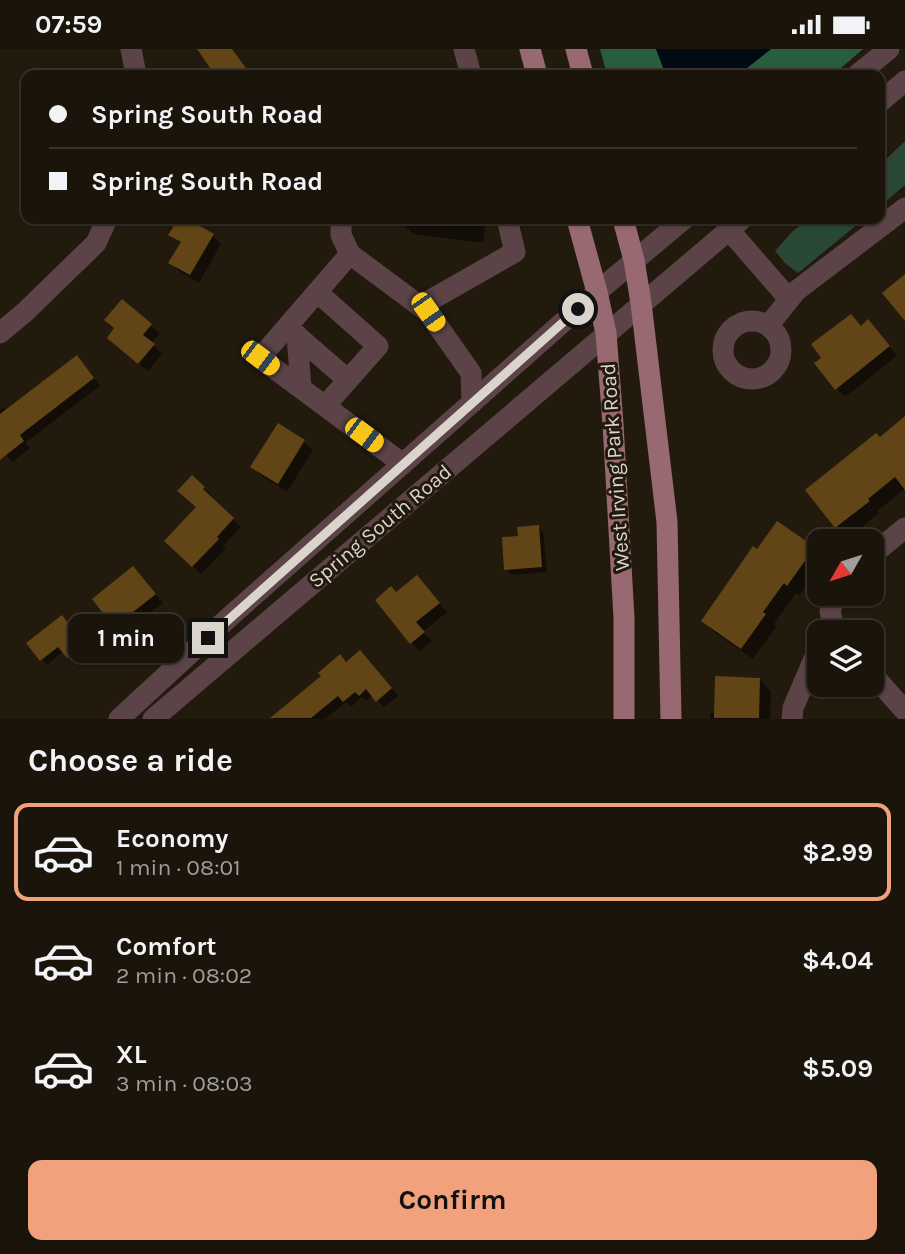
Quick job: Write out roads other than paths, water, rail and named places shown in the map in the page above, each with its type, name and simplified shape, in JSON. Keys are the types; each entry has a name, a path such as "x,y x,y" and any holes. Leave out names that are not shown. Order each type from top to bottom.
{"main road":[{"path":"530,49 536,70"},
{"path":"576,49 582,70"},
{"name":"West Irving Park Road","path":"578,224 606,333 624,618 624,719"},
{"name":"West Irving Park Road","path":"624,224 641,303 667,522 671,719"}],"street":[{"path":"131,49 135,70"},
{"path":"464,49 470,70"},
{"path":"864,70 889,49"},
{"path":"885,98 905,81"},
{"path":"885,223 905,208"},
{"path":"0,333 96,243 105,224"},
{"path":"341,224 341,235 350,254 428,312 471,373 472,403"},
{"path":"420,306 514,252 507,224"},
{"name":"Spring South Road","path":"119,719 225,621 597,292 678,224"},
{"path":"735,224 789,299"},
{"name":"Spring South Road","path":"153,719 735,224"},
{"path":"768,326 796,291 884,224"},
{"path":"350,254 317,292 292,331 260,358 403,464"},
{"path":"317,292 378,346 325,406"},
{"path":"292,331 348,380"},
{"path":"292,331 302,389"},
{"path":"471,373 500,378"},
{"path":"884,545 905,528"},
{"path":"793,719 793,708 807,675"},
{"path":"884,687 905,711"}]}
